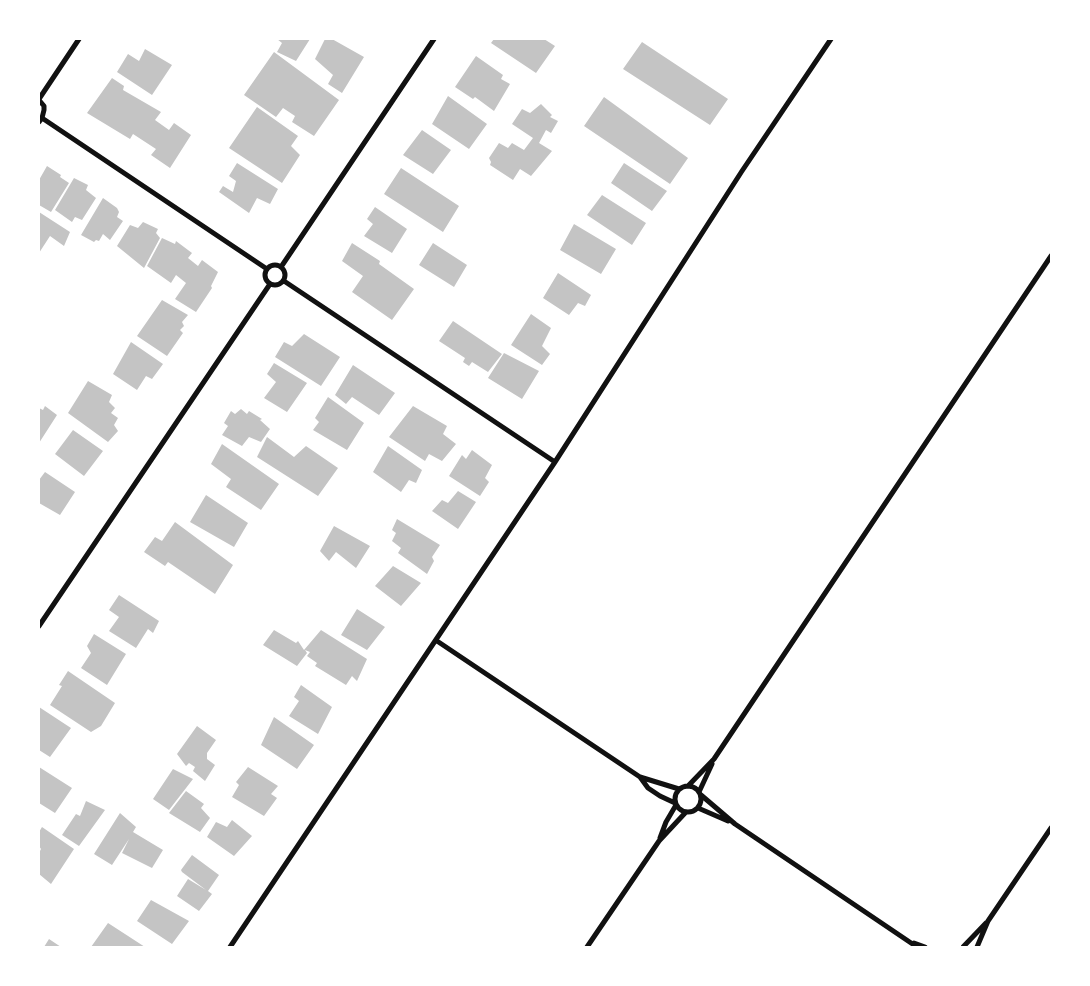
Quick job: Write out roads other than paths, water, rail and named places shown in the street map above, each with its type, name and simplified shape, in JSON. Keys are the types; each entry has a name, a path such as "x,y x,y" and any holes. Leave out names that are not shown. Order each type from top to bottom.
{"street":[{"path":"79,39 39,100 44,106 40,120 267,269"},
{"path":"281,267 434,39"},
{"path":"230,947 555,462 742,171 831,39"},
{"path":"437,640 640,777 679,789 688,786 714,759 1051,256"},
{"path":"275,265 281,267 285,274 284,281 279,285 270,284 265,276 267,269 275,265"},
{"path":"284,281 555,462"},
{"path":"39,626 270,284"},
{"path":"640,777 648,788 675,804 681,811 692,812 700,804 700,794 714,759"},
{"path":"688,786 693,787 735,824 917,947"},
{"path":"659,841 675,804 675,796 679,789"},
{"path":"698,808 735,824"},
{"path":"587,947 659,841 686,812"},
{"path":"963,947 988,921 1051,828"},
{"path":"977,947 988,921"},
{"path":"909,941 925,947"}]}
